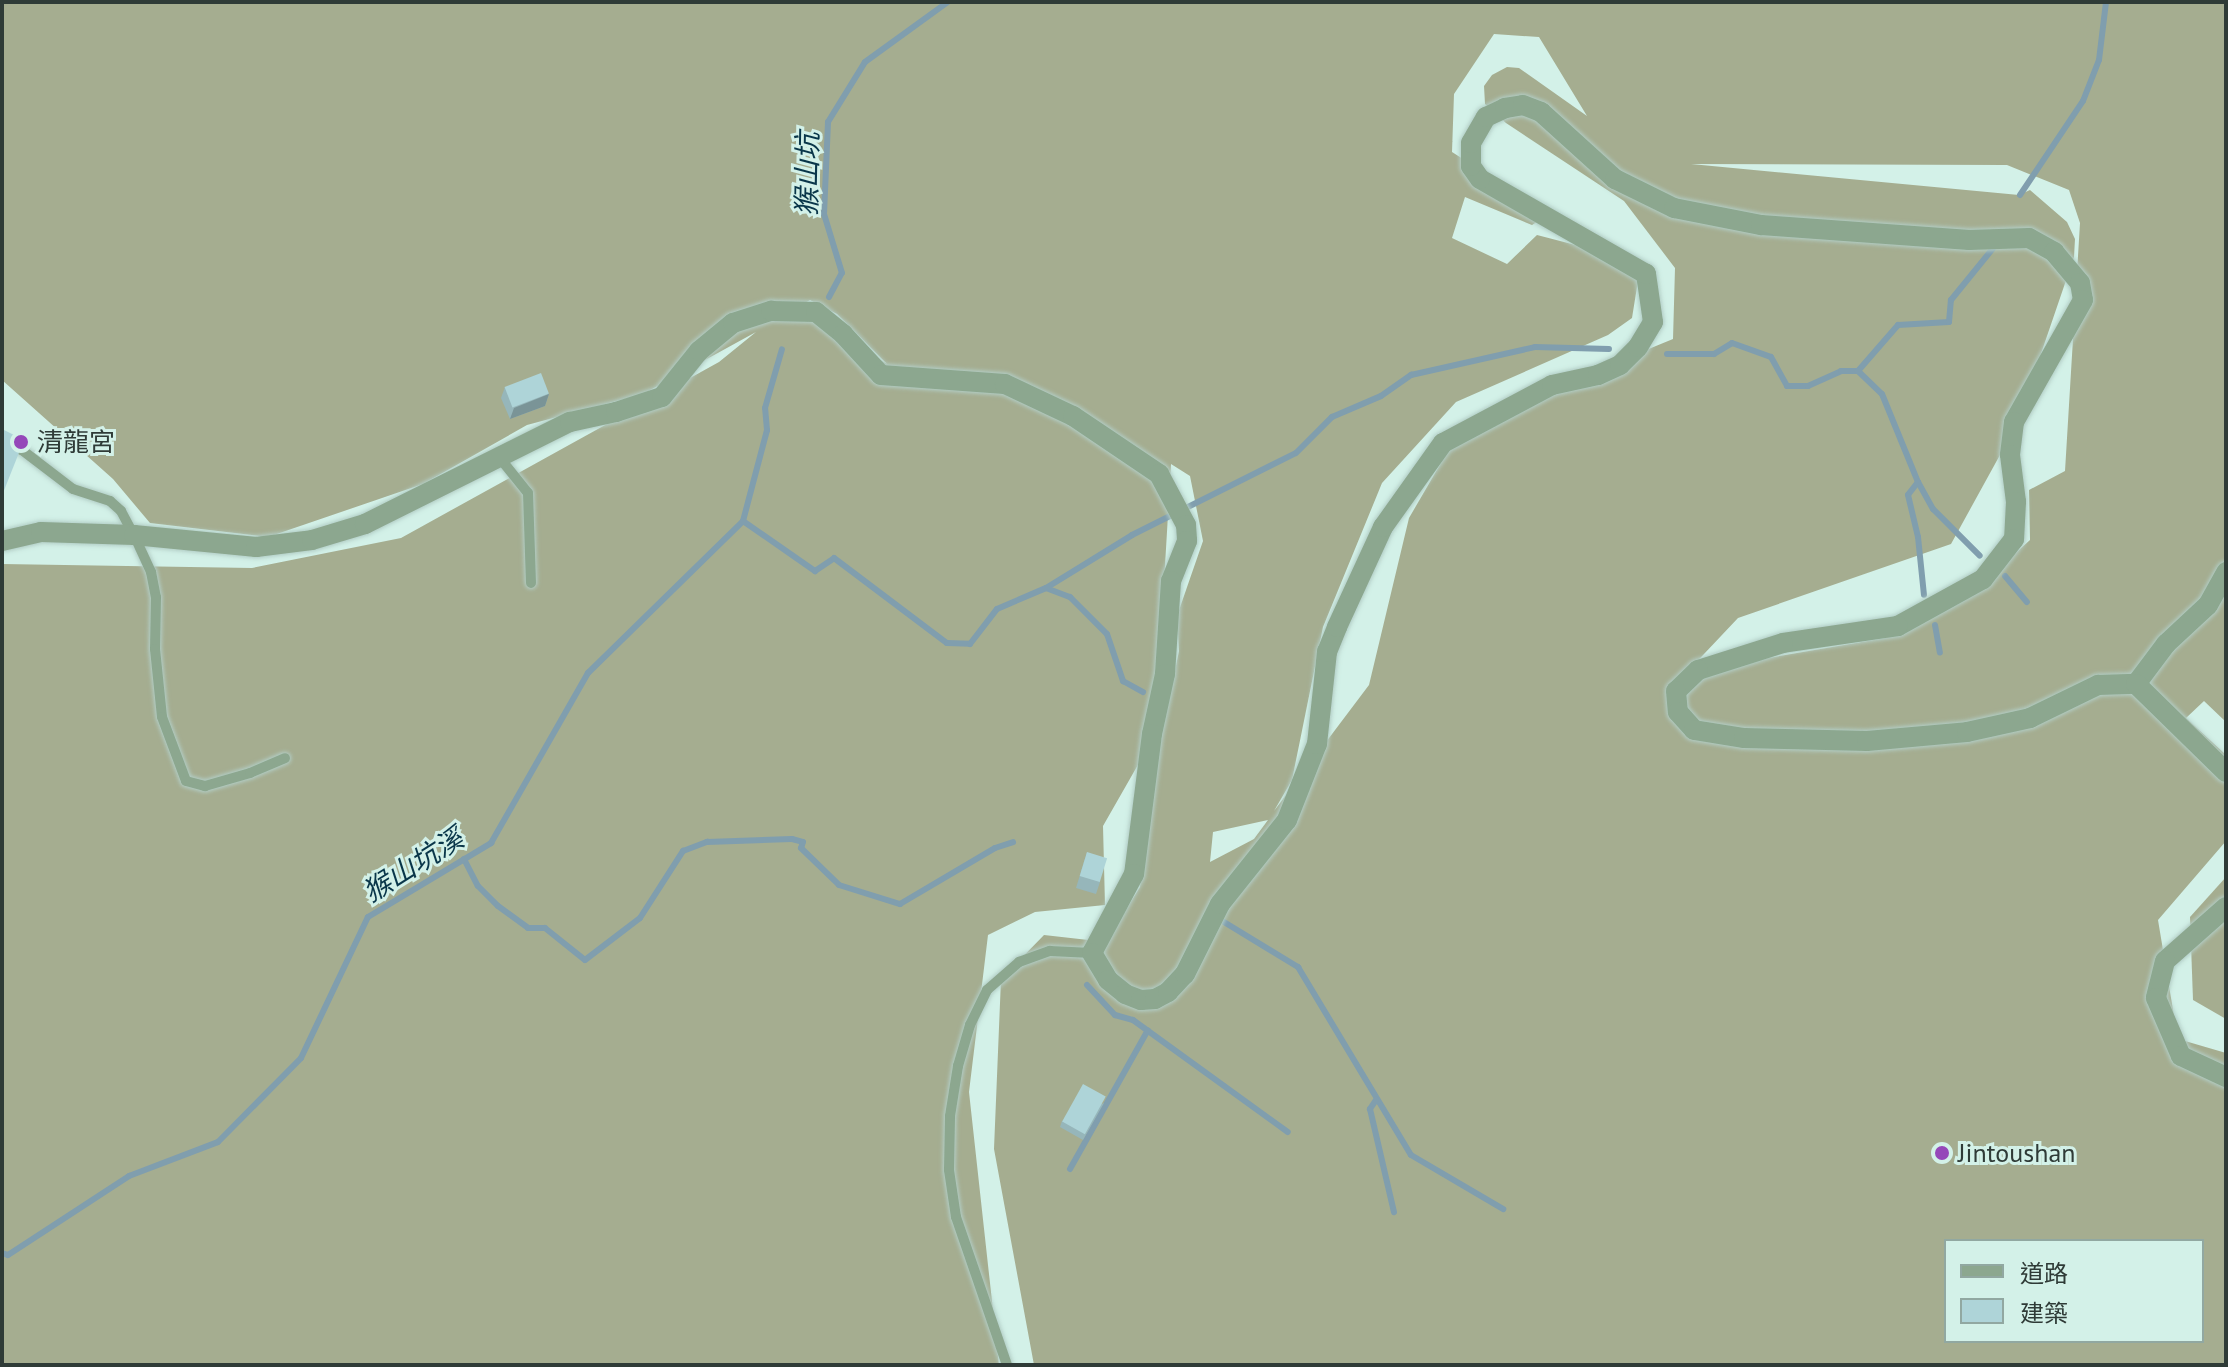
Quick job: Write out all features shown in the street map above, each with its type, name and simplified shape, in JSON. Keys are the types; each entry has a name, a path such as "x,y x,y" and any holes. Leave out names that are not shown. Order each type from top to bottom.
{"street":[{"path":"2,541 41,532 134,535 256,547 312,540 365,524 570,422 616,412 662,397 699,351 733,323 771,311 816,312 843,334 881,375 1005,384 1073,416 1159,474 1174,497 1186,525 1187,541 1171,581 1165,674 1152,734 1134,874 1092,953 1108,980 1125,994 1141,1000 1155,999 1168,992 1185,974 1220,904 1287,820 1317,744 1327,652 1337,627 1383,527 1434,455 1443,443 1552,385 1598,375 1620,365 1638,347 1653,322 1646,274 1480,179 1471,166 1471,143 1486,117 1505,108 1523,105 1541,112 1615,179 1674,208 1761,225 1969,240 2029,238 2054,252 2080,283 2083,300 2014,422 2010,455 2016,502 2014,539 1983,579 1898,626 1783,643 1698,670 1676,691 1678,712 1694,730 1744,738 1867,741 1967,732 2030,718 2098,685 2136,684 2226,772"},
{"path":"2136,684 2166,644 2208,605 2226,572"},
{"path":"2226,907 2165,961 2156,998 2181,1056 2226,1077"}],"lane":[{"path":"2,442 22,450 73,489 110,501 121,511 151,572 156,597 155,649 162,717 186,781 205,786 250,773 285,758"},
{"path":"498,456 528,493 531,583"},
{"path":"1007,1365 956,1217 949,1170 950,1116 958,1066 970,1025 987,990 1019,962 1050,951 1092,953"}],"green space":[{"path":"2,2 2226,2 2226,722 2204,701 2186,718 2226,755 2226,841 2158,920 2174,1016 2185,1041 2226,1053 2226,1365 1034,1365 994,1149 1001,979 1044,935 1106,942 1140,887 1152,785 1179,651 1177,616 1203,541 1190,476 1171,464 1155,735 1103,826 1105,905 1035,912 988,935 969,1092 999,1365 2,1365 2,564 252,568 401,538 719,362 756,332 643,394 527,425 423,484 268,537 150,523 113,479 2,380","holes":["1494,34 1539,37 1587,116 1519,68 1507,67 1492,75 1484,86 1485,104 1506,123 1624,201 1675,268 1673,339 1463,425 1409,518 1369,685 1274,811 1292,780 1323,627 1382,483 1456,402 1608,335 1632,318 1641,262 1537,235 1507,264 1452,238 1465,197 1532,225 1549,214 1452,152 1454,94","1691,164 2007,165 2069,190 2080,223 2065,471 2029,490 2030,540 1963,601 1885,638 1687,672 1738,618 1951,544 2017,424 2074,257 2075,239 2067,222 2030,190 2019,195","810,300 837,314 887,364 798,311 772,322","1268,820 1254,839 1210,862 1213,832"]},
{"path":"2226,877 2226,1019 2193,1000 2190,917"}],"building":[{"path":"541,373 549,394 512,408 505,387"},
{"path":"2,429 24,440 3,493 2,493"},
{"path":"1087,852 1107,858 1100,882 1080,876"},
{"path":"1083,1084 1106,1097 1085,1134 1062,1122"}],"waterway":[{"name":"猴山坑","path":"829,297 842,273 824,214 828,122 865,62 948,2"},
{"path":"2020,195 2083,101 2099,60 2106,2"},
{"path":"1667,354 1714,354 1732,343 1771,357 1787,386 1808,386 1841,371 1858,371 1898,325 1949,322 1951,300 1994,247"},
{"path":"1046,588 1132,535 1296,453 1332,417 1381,396 1411,375 1535,347 1609,349"},
{"name":"猴山坑","path":"743,521 767,430 765,408 782,349"},
{"path":"1858,371 1882,394 1918,482 1908,495 1918,537 1924,595"},
{"path":"1918,482 1933,509 1980,556"},
{"path":"743,521 815,571 834,558 947,643 970,644 997,609 1046,588 1070,597 1107,634 1123,681 1143,692"},
{"name":"猴山坑溪","path":"2,1253 8,1255 129,1176 218,1142 301,1058 368,917 491,843 588,673 743,521"},
{"path":"2005,576 2027,602"},
{"path":"1935,625 1940,653"},
{"path":"464,859 478,886 498,906 528,928 545,928 585,960 640,918 683,851 707,842 792,839 803,842 801,848 839,885 900,904 995,848 1013,842"},
{"path":"1224,922 1298,967 1411,1155 1503,1209"},
{"path":"1087,985 1115,1015 1133,1020 1288,1132"},
{"path":"1070,1169 1148,1030"},
{"path":"1376,1100 1370,1109 1394,1212"}],"place":[{"name":"清龍宮","path":"21,442"},
{"name":"Jintoushan","path":"1942,1153"}]}
